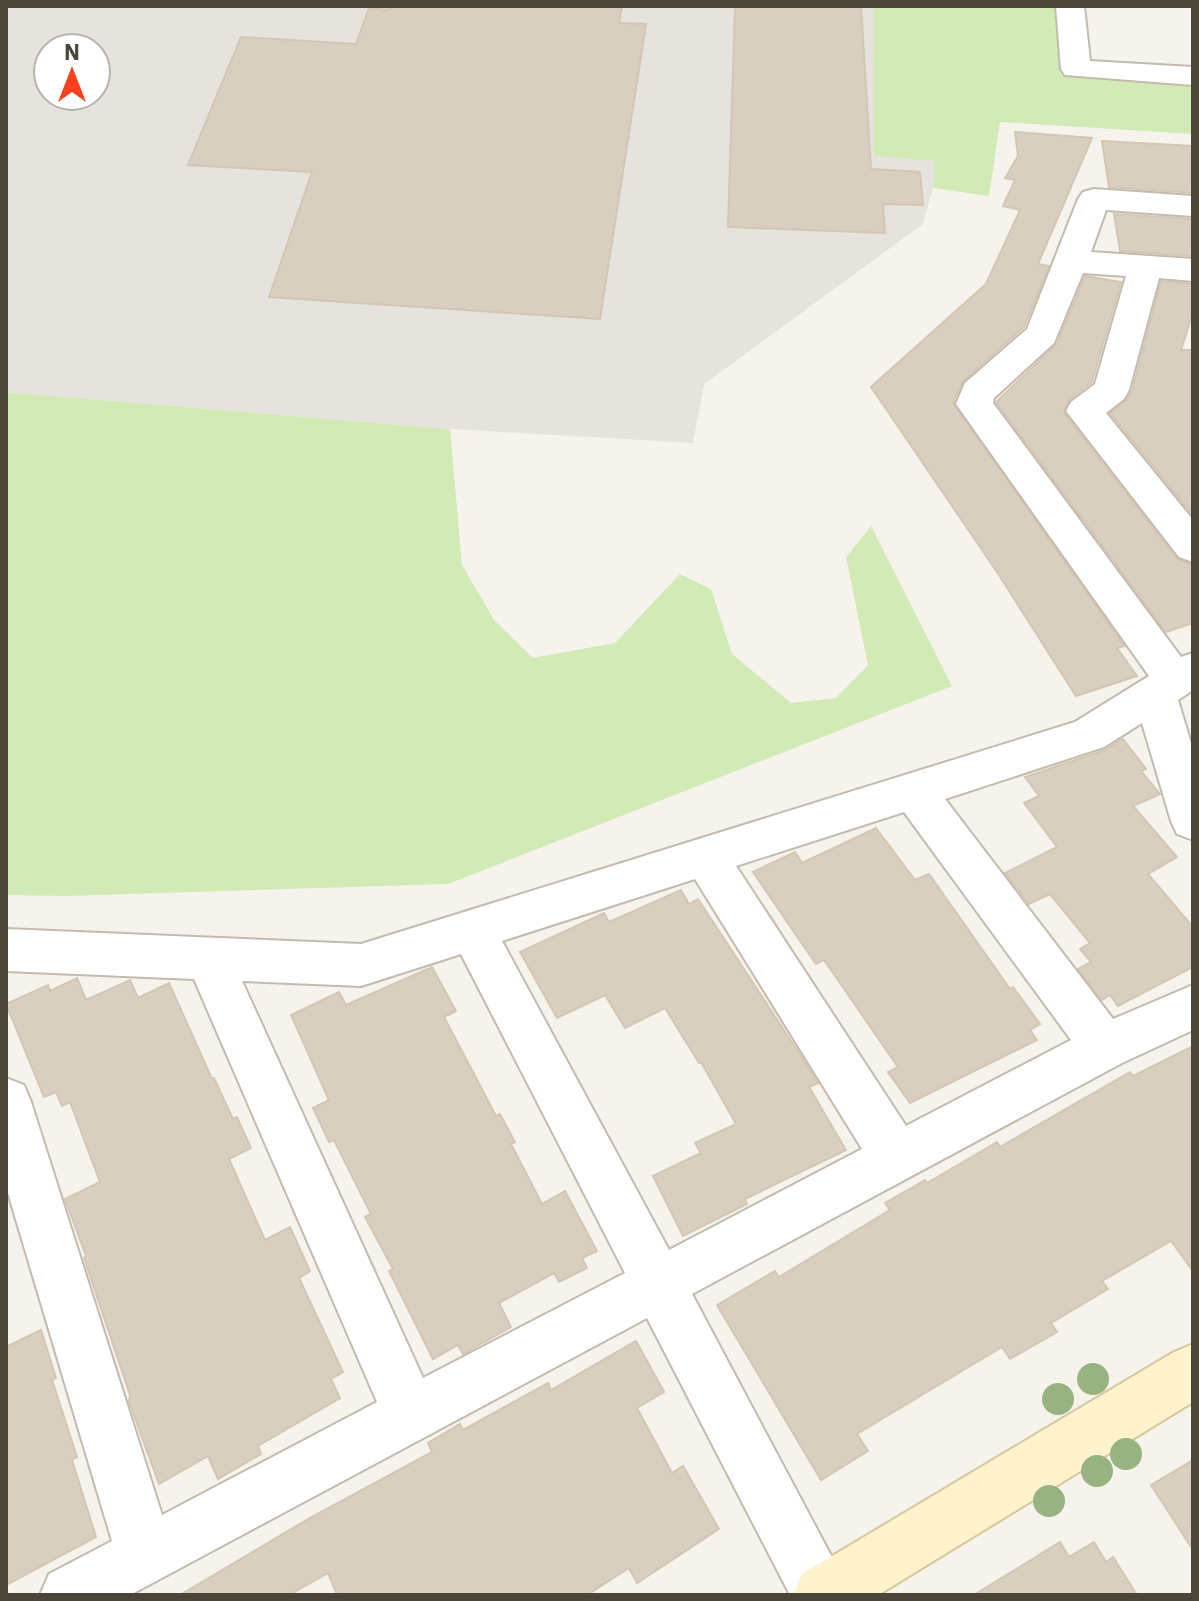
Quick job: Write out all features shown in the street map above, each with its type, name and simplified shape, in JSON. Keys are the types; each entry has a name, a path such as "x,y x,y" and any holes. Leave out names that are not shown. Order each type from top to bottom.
{"street":[{"path":"1070,6 1076,69 1193,76"},
{"path":"1193,206 1094,199 1042,335 978,392 974,404 1175,682 1193,821"},
{"path":"1071,261 1193,270"},
{"path":"1146,266 1111,390 1084,411 1193,547"},
{"path":"6,950 361,965 1089,735 1175,682"},
{"path":"914,791 1105,1047"},
{"path":"706,857 897,1158"},
{"path":"472,930 823,1595 1193,1371"},
{"path":"208,958 411,1415"},
{"path":"70,1595 1105,1047 1193,1007"},
{"path":"6,1102 145,1555"}],"shaded area":[{"path":"6,6 874,6 874,155 935,161 933,188 923,224 704,384 693,443 450,429 6,392"}],"green space":[{"path":"874,6 1056,6 1064,76 1193,84 1193,134 1000,122 989,196 933,188 935,161 874,156"},
{"path":"6,392 450,429 462,565 494,620 533,658 615,643 680,574 711,589 732,654 791,703 836,698 868,665 846,557 871,526 952,686 448,884 67,896 6,895"}],"building":[{"path":"389,6 622,6 619,23 646,24 600,319 269,297 312,172 188,165 241,37 356,44 369,8 389,10"},
{"path":"735,6 861,6 871,169 920,172 923,205 883,204 885,233 728,227"},
{"path":"1015,132 1092,138 1038,264 1049,266 1024,327 963,381 953,403 1124,646 1117,648 1137,676 1076,696 997,572 871,387 986,284 1020,210 1003,206 1015,180 1005,178 1018,156"},
{"path":"1102,141 1193,146 1193,193 1109,187"},
{"path":"1114,214 1193,219 1193,256 1120,251"},
{"path":"1085,276 1121,282 1092,382 1069,400 1064,413 1177,559 1193,565 1193,623 1166,632 996,402 1057,344"},
{"path":"1161,281 1193,284 1193,312 1181,350 1193,350 1193,515 1110,413 1126,401 1132,391"},
{"path":"1123,739 1146,769 1141,771 1160,794 1133,806 1177,857 1148,874 1193,927 1193,967 1118,1006 1110,995 1102,1000 1078,969 1091,962 1080,949 1090,943 1050,894 1029,904 1005,873 1057,847 1024,803 1039,796 1025,777 1105,750"},
{"path":"876,828 915,880 929,874 1010,989 1013,987 1040,1024 1030,1030 1037,1040 910,1103 888,1072 898,1067 824,960 816,964 753,872 795,852 802,863"},
{"path":"681,890 689,904 698,899 801,1056 818,1083 809,1087 846,1150 745,1199 747,1204 683,1236 653,1176 701,1153 695,1143 736,1124 701,1062 665,1008 625,1028 605,995 557,1018 520,952 604,913 609,922"},
{"path":"432,967 456,1011 444,1017 496,1116 500,1114 515,1142 511,1144 542,1204 565,1191 597,1251 582,1258 587,1268 559,1282 554,1273 499,1303 511,1327 463,1354 458,1345 433,1359 389,1271 393,1269 365,1217 371,1214 334,1140 329,1142 313,1108 329,1100 291,1015 339,992 346,1005"},
{"path":"77,978 86,1000 130,980 138,998 169,983 212,1079 233,1119 237,1117 251,1148 229,1159 265,1240 290,1227 310,1271 299,1278 343,1372 331,1379 340,1398 258,1446 261,1454 218,1479 208,1456 159,1484 129,1402 130,1395 65,1199 100,1182 70,1102 62,1106 56,1092 44,1097 6,1004 48,985 50,991"},
{"path":"1193,1046 1193,1271 1171,1241 1102,1281 1108,1289 1051,1323 1057,1332 1010,1359 1002,1347 857,1434 868,1451 821,1480 717,1305 775,1271 779,1277 890,1210 885,1203 925,1180 927,1183 997,1142 1000,1147 1130,1072 1133,1076"},
{"path":"41,1330 56,1378 52,1380 77,1457 72,1460 96,1537 6,1585 6,1347"},
{"path":"636,1341 664,1392 637,1408 672,1473 683,1466 719,1529 637,1583 629,1568 587,1595 337,1595 328,1573 289,1595 180,1595 308,1519 432,1452 428,1443 460,1424 463,1430 548,1383 551,1390"},
{"path":"1193,1460 1193,1550 1151,1485"},
{"path":"1060,1542 1069,1557 1094,1542 1106,1562 1113,1557 1137,1595 974,1595"}]}
